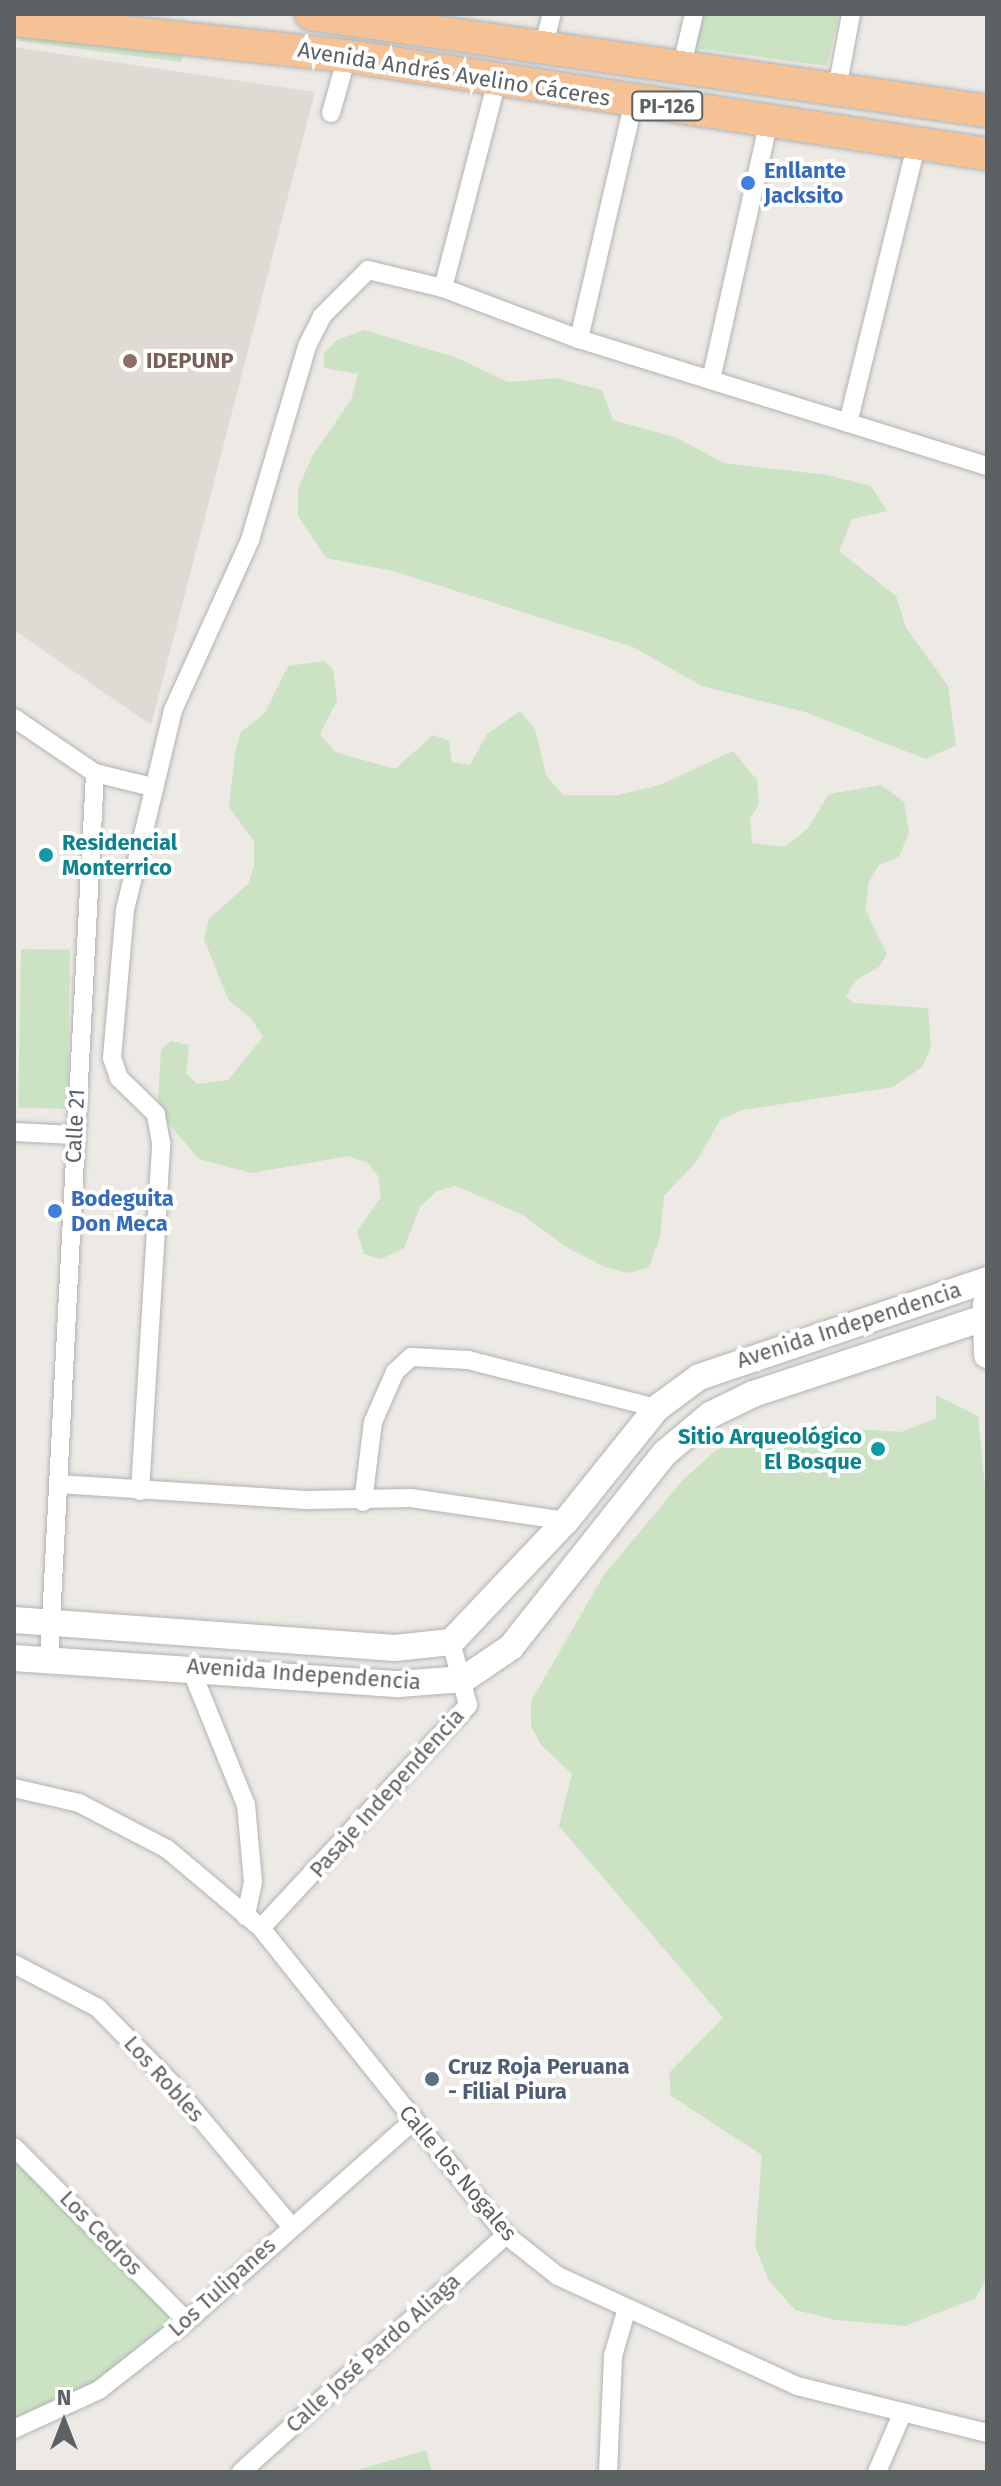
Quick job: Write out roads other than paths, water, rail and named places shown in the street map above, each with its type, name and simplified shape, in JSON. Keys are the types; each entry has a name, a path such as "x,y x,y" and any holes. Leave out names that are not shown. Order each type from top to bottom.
{"highway":[{"name":"Avenida Andrés Avelino Cáceres","path":"311,14 359,18 543,49 987,111"},
{"name":"Avenida Andrés Avelino Cáceres","path":"14,20 347,56 987,154"}],"main road":[{"path":"347,56 359,18"},
{"name":"Avenida Independencia","path":"14,1620 395,1648 451,1642 566,1521 657,1408 699,1377 744,1358 987,1280"},
{"path":"986,1311 987,1355"},
{"name":"Avenida Independencia","path":"14,1658 190,1667 399,1684 464,1679 511,1647 665,1453 710,1415 753,1394 986,1311"}],"street":[{"path":"543,49 552,14"},
{"path":"681,69 694,14"},
{"path":"837,89 851,14"},
{"path":"331,113 347,56"},
{"path":"443,288 497,81"},
{"path":"579,339 634,101"},
{"path":"711,380 769,120"},
{"path":"848,423 917,143"},
{"path":"140,1491 161,1143 156,1114 119,1078 112,1048 125,910 152,787 173,710 250,540 307,346 322,316 368,270 443,288 579,339 987,466"},
{"path":"14,718 95,773 152,787"},
{"name":"Calle 21","path":"49,1660 95,773"},
{"path":"14,1132 74,1135"},
{"path":"363,1502 373,1422 395,1372 411,1357 468,1360 657,1408"},
{"path":"58,1484 363,1502 411,1498 566,1521"},
{"name":"Pasaje Independencia","path":"253,1922 468,1705 464,1679 451,1642"},
{"path":"190,1667 246,1805 253,1922"},
{"name":"Calle los Nogales","path":"14,1788 79,1803 167,1849 253,1922 506,2235 558,2276 797,2386 987,2433"},
{"name":"Los Robles","path":"14,1964 98,2008 171,2083 290,2225"},
{"name":"Los Tulipanes","path":"14,2429 99,2390 187,2321 290,2225 414,2120"},
{"name":"Los Cedros","path":"14,2147 187,2321"},
{"name":"Calle José Pardo Aliaga","path":"241,2472 506,2235"},
{"path":"608,2472 613,2356 627,2308"},
{"path":"877,2472 902,2414"}],"place":[{"name":"Enllante Jacksito","path":"748,183"},
{"name":"IDEPUNP","path":"130,361"},
{"name":"Residencial Monterrico","path":"46,855"},
{"name":"Bodeguita Don Meca","path":"55,1211"},
{"name":"Sitio Arqueológico El Bosque","path":"878,1449"},
{"name":"Cruz Roja Peruana - Filial Piura","path":"432,2079"}]}
